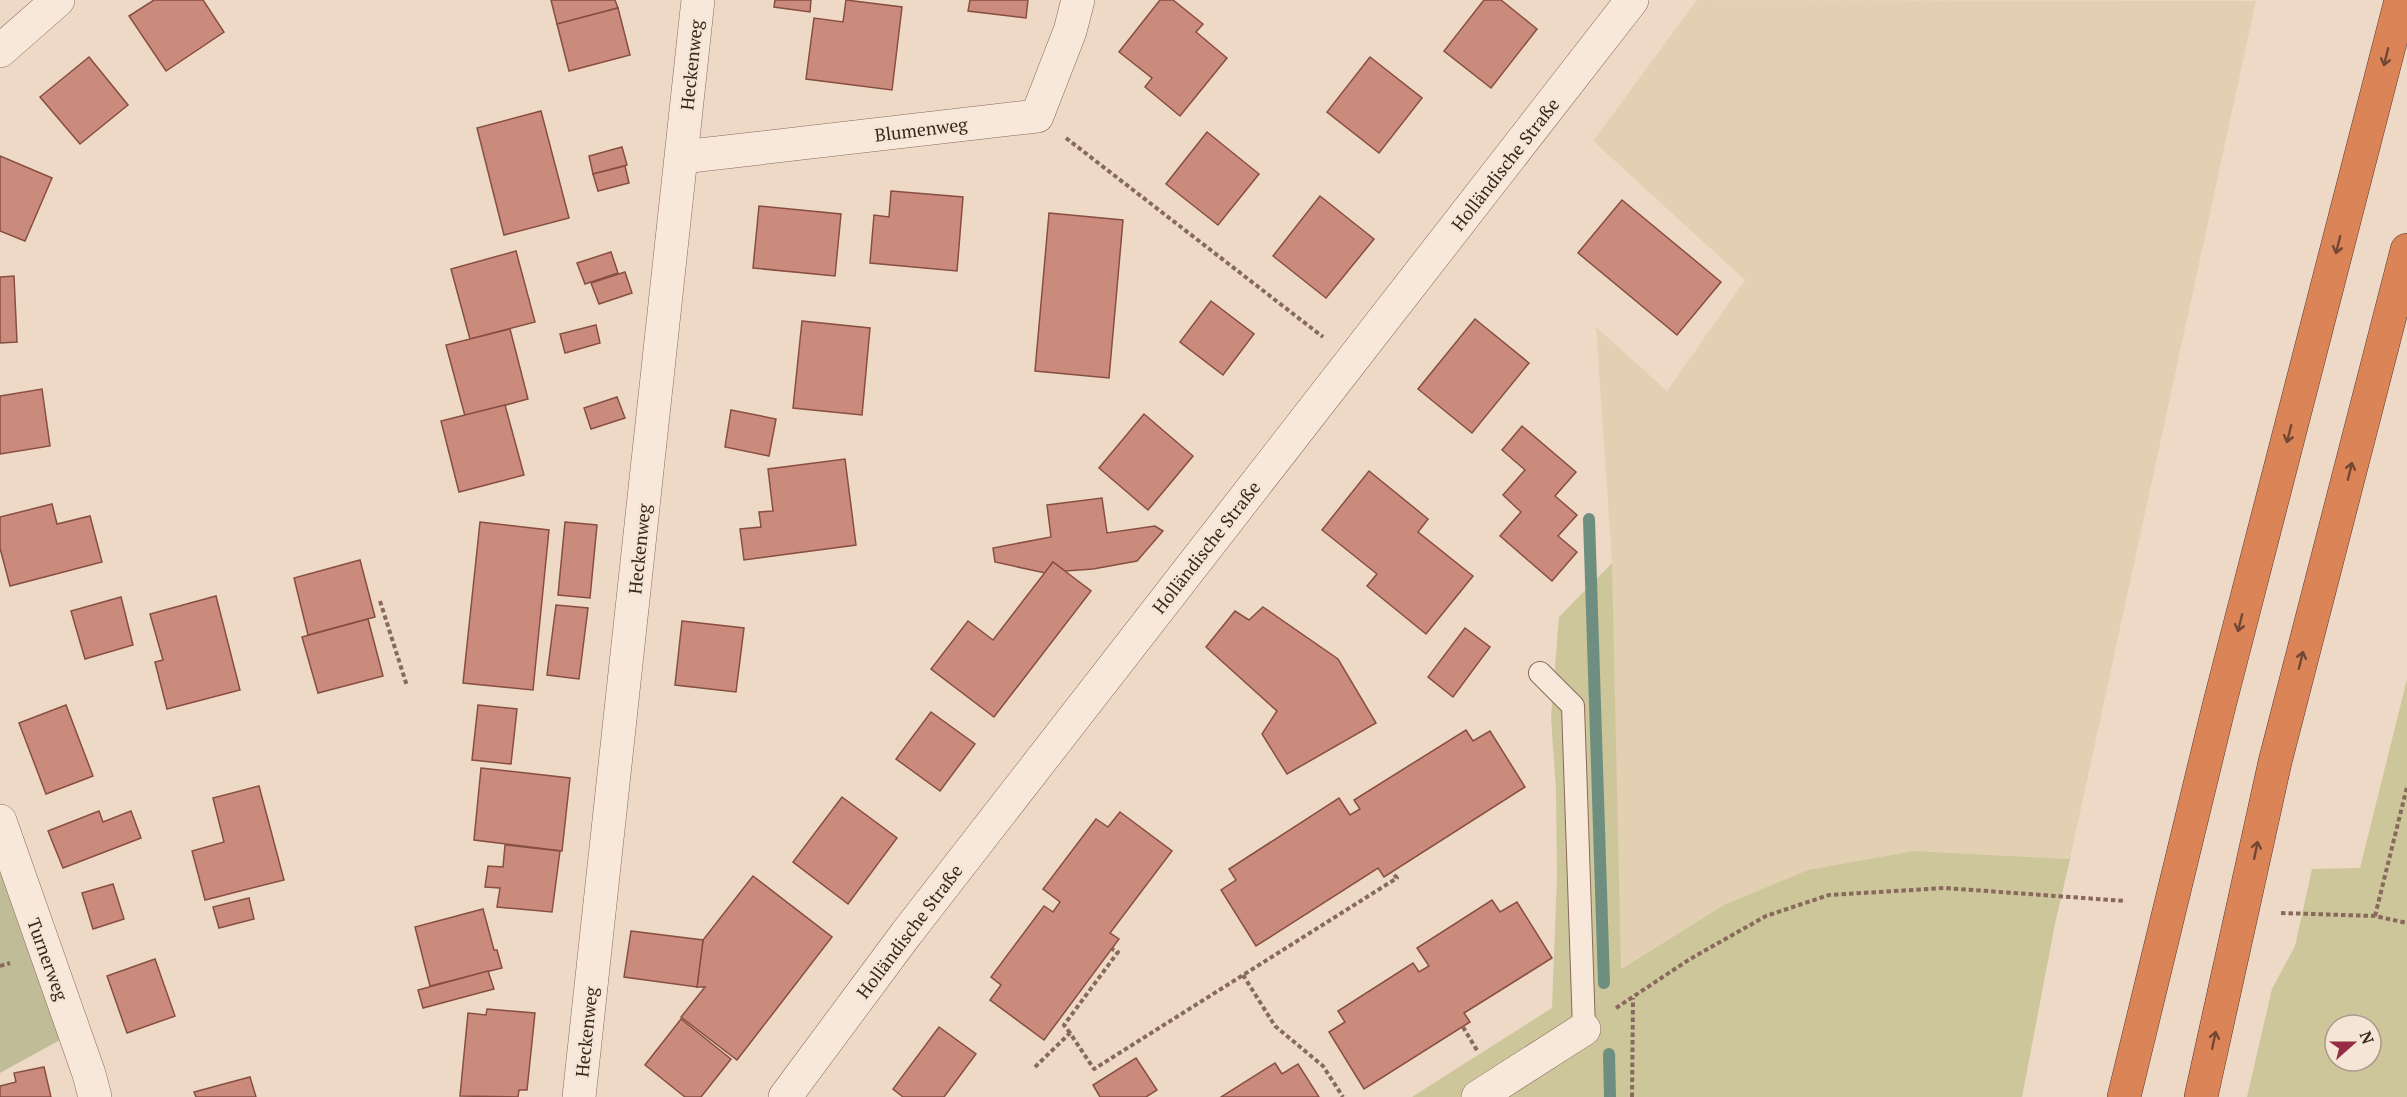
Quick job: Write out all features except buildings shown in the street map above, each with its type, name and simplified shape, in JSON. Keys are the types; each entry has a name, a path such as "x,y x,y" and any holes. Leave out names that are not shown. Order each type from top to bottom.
{"highway":[{"path":"2124,1097 2222,694 2401,0"},
{"path":"2201,1097 2275,762 2407,250"}],"street":[{"path":"0,51 58,0"},
{"name":"Heckenweg","path":"579,1097 698,0"},
{"path":"1037,116 1070,31 1078,0"},
{"name":"Holländische Straße","path":"784,1097 913,924 1632,0"},
{"name":"Blumenweg","path":"682,157 1037,116"},
{"name":"Turnerweg","path":"0,822 89,1074 94,1097"},
{"path":"1478,1097 1584,1029"}],"lane":[{"path":"1540,673 1573,706 1584,1029"}],"path":[{"path":"1037,116 1352,360"},
{"path":"380,601 407,686"},
{"path":"2375,916 2407,787"},
{"path":"1112,949 1118,952 1064,1025 1094,1069 1396,878 1392,872"},
{"path":"1632,1097 1633,998 1690,959 1766,916 1829,895 1945,888 2125,901"},
{"path":"2282,913 2375,916 2407,923"},
{"path":"1243,975 1275,1026 1323,1066 1343,1097"},
{"path":"1035,1066 1070,1033"}],"shaded area":[{"path":"1697,0 2256,1 2070,859 1914,851 1724,905 1620,969 1612,563 1596,327 1667,391 1745,280 1593,141"},
{"path":"1612,563 1621,969 1724,905 1808,870 1914,851 2070,859 2055,924 2022,1097 1412,1097 1552,1008 1557,876 1556,789 1551,718 1559,617"},
{"path":"2407,679 2407,1097 2247,1097 2272,989 2295,946 2312,869 2360,868"},
{"path":"0,838 69,1035 0,1073"}],"waterway":[{"path":"1589,519 1604,983"},
{"path":"1609,1054 1610,1097"}]}
